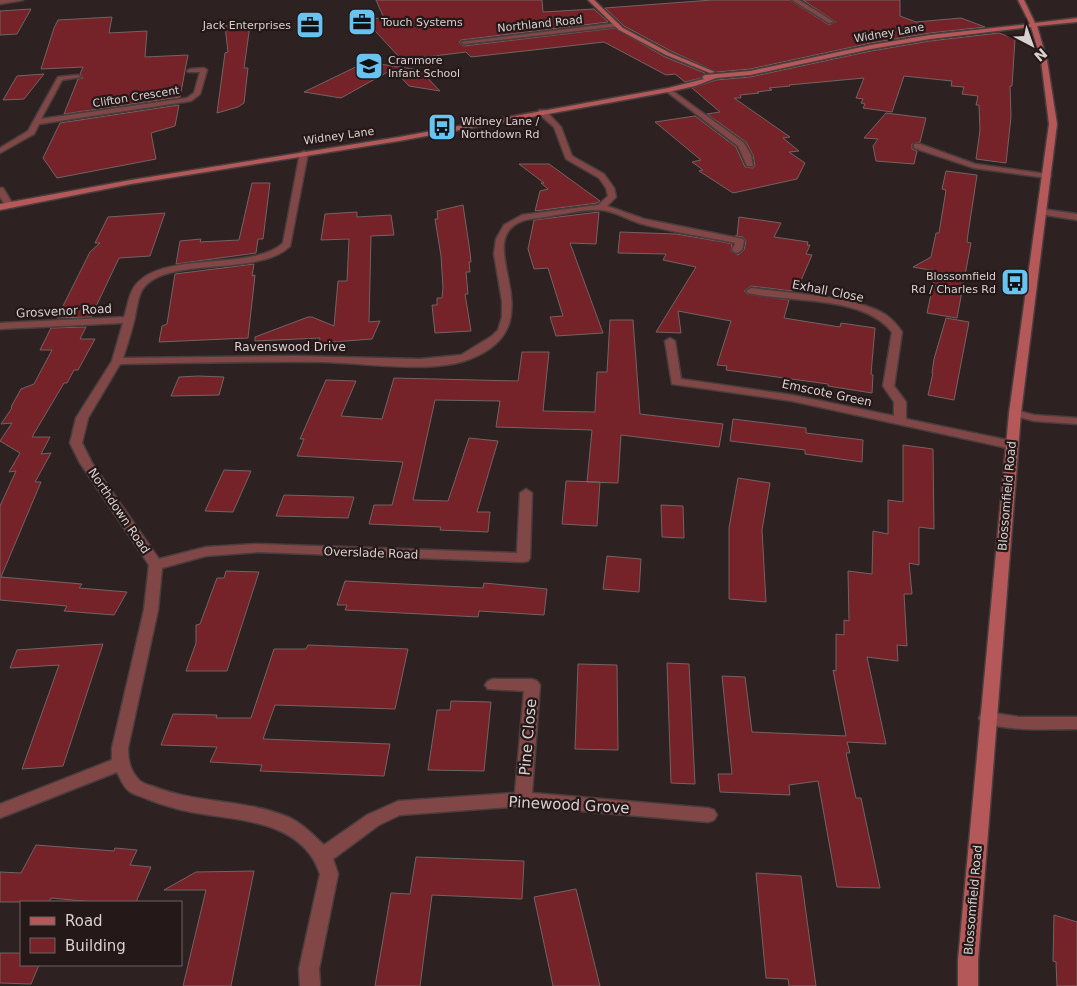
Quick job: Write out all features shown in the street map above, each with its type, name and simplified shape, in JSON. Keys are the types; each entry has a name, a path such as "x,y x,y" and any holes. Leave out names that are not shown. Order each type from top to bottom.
{"street":[{"path":"0,2 20,0"},
{"path":"591,0 629,33 715,74"},
{"path":"795,0 831,22"},
{"name":"Blossomfield Road","path":"968,986 968,960 987,718 1015,413 1053,124 1050,84 1042,49 1034,24 1021,0"},
{"path":"1028,12 1036,14"},
{"path":"1047,16 1076,20"},
{"path":"816,19 824,18"},
{"name":"Widney Lane","path":"0,207 131,182 399,139 668,90 705,82 715,74 750,73 872,47 930,37 1076,20"},
{"name":"Northland Road","path":"464,42 618,25"},
{"path":"994,29 1027,35 1042,49"},
{"path":"694,65 701,74 715,74"},
{"name":"Clifton Crescent","path":"38,122 189,100 197,94 204,70 190,71"},
{"name":"Widney Lane","path":"682,87 701,74"},
{"path":"0,151 31,132 60,78 78,77"},
{"path":"668,90 741,145 750,164"},
{"path":"542,112 555,122 560,130 569,157 606,179 610,186 612,197 601,206"},
{"path":"914,136 916,150 974,166 1047,176"},
{"name":"Northdown Road","path":"120,764 120,748 151,610 156,565 86,463 76,443 82,418 117,361 137,291 147,280 155,275 186,267 248,260 269,255 282,249 287,244 304,153"},
{"path":"0,190 10,206"},
{"path":"601,206 642,221 740,241 738,250"},
{"name":"Ravenswood Drive","path":"117,361 355,360 422,364 463,359 484,348 503,331 509,315 499,262 500,240 510,223 522,218 601,206"},
{"path":"1042,212 1077,217"},
{"name":"Exhall Close","path":"751,291 853,307 878,315 890,323 897,332 888,386 900,402 900,422"},
{"path":"766,306 772,294"},
{"name":"Grosvenor Road","path":"0,326 130,320"},
{"name":"Emscote Green","path":"670,341 676,382 792,398 1012,445"},
{"path":"1015,413 1034,418 1077,421"},
{"name":"Overslade Road","path":"156,565 176,557 215,549 258,548 523,558 526,493"},
{"name":"Pine Close","path":"493,685 532,685 523,799"},
{"path":"987,718 1019,723 1077,723"},
{"path":"0,811 120,764 134,786 158,796 190,805 236,811 283,823 303,836 323,856 329,874 309,969 310,986"},
{"name":"Pinewood Grove","path":"323,856 373,820 398,808 523,799 708,815"}],"shaded area":[{"path":"591,23 596,26 467,41 467,37"}],"building":[{"path":"376,0 542,0 543,12 594,9 608,22 461,40 459,42 464,46 615,28 665,57 705,73 701,78 685,82 675,74 666,75 604,42 471,57 466,52 402,60 364,19 384,18"},
{"path":"712,0 790,0 829,25 836,22 803,0 900,0 900,16 916,22 961,18 985,27 930,33 871,43 750,69 717,72 671,51 624,26 605,8"},
{"path":"31,9 17,34 0,35 0,11"},
{"path":"112,17 109,33 147,31 145,57 188,55 180,97 64,114 78,79 83,78 80,74 83,67 41,69 54,28 58,20"},
{"path":"250,25 244,68 248,68 244,103 238,107 217,113 225,53 228,52 225,26"},
{"path":"999,33 1015,39 1012,86 1010,86 1011,117 1006,163 976,159 980,130 979,105 976,105 978,96 962,94 964,87 951,86 952,81 904,76 892,112 863,108 865,104 861,103 863,99 856,98 864,78 769,88 772,90 740,95 741,98 734,98 790,137 783,138 799,151 789,152 805,163 797,179 733,193 699,171 703,170 692,162 701,160 655,122 695,116 736,147 745,167 753,168 755,166 753,155 746,142 707,114 720,112 692,88 716,80 750,77 871,51 930,41"},
{"path":"366,62 420,70 440,91 409,86 393,69 341,98 304,92"},
{"path":"44,74 24,99 3,100 17,76"},
{"path":"179,105 175,126 151,133 156,159 57,178 43,158 60,123"},
{"path":"886,113 926,118 920,142 912,144 912,149 917,151 914,164 876,161 873,146 878,139 864,138"},
{"path":"519,164 549,164 600,201 597,203 535,211 540,191 548,189 541,183 544,183"},
{"path":"946,171 977,175 967,242 971,243 957,318 927,313 936,271 913,267 931,257 936,233 939,233 946,190 942,189"},
{"path":"252,183 270,183 263,239 258,239 256,253 176,264 180,241 201,239 200,242 239,240"},
{"path":"463,205 471,262 469,262 470,272 466,272 468,294 465,294 471,331 435,333 432,305 437,305 437,298 442,298 443,287 441,256 435,219 438,219 437,211"},
{"path":"357,212 357,217 391,215 394,235 371,236 369,322 380,321 372,339 319,343 320,338 255,341 255,337 308,317 334,326 338,281 347,281 349,239 321,240 325,214"},
{"path":"599,212 596,244 570,243 603,333 556,336 550,317 563,316 548,268 534,269 528,249 534,220"},
{"path":"165,213 150,256 119,258 91,317 57,318 90,252 100,243 95,243 108,217"},
{"path":"739,217 781,223 774,237 808,242 807,245 810,245 806,254 812,255 799,285 794,284 792,291 751,286 744,291 747,294 789,300 784,318 840,327 841,323 875,328 871,374 873,375 872,393 828,386 828,384 726,370 727,366 717,365 731,321 678,311 681,333 656,332 696,267 663,260 666,254 618,253 620,232 676,234 723,242 732,244 731,251 738,255 744,250 746,241 743,237 735,236 737,236"},
{"path":"254,264 252,276 255,275 248,338 159,342 162,326 167,324 175,274"},
{"path":"946,318 969,322 954,400 928,395 934,359"},
{"path":"610,320 633,320 640,414 723,424 719,447 621,435 618,483 587,482 592,430 496,427 500,401 435,400 413,500 448,501 469,438 498,441 477,512 490,512 488,532 440,530 441,527 369,524 374,505 392,505 403,462 297,456 304,439 300,439 326,380 356,381 341,416 382,419 394,378 518,381 522,352 549,352 543,411 595,412 597,372 607,372"},
{"path":"86,327 80,339 95,339 78,370 74,370 67,383 64,383 32,437 50,437 41,454 51,453 35,482 41,482 1,577 82,584 79,588 127,592 114,615 64,611 67,606 0,600 0,506 16,471 9,472 20,453 0,441 12,423 1,424 12,408 21,389 34,384 52,350 40,350 51,328"},
{"path":"179,377 224,377 219,395 171,396"},
{"path":"733,419 806,428 806,433 863,440 862,462 805,454 805,450 730,441"},
{"path":"903,445 933,449 934,529 919,527 919,565 909,563 912,594 904,594 907,646 897,645 898,661 867,657 886,744 847,742 850,753 846,753 856,798 861,798 880,888 837,887 818,781 789,785 790,795 720,792 718,774 732,774 722,676 745,677 752,732 846,736 833,670 836,671 836,634 844,635 844,620 849,621 848,571 872,574 873,531 888,534 888,500 903,502"},
{"path":"224,470 251,471 233,512 205,511"},
{"path":"738,478 770,483 762,530 766,602 729,599 729,528"},
{"path":"566,481 600,482 597,526 562,524"},
{"path":"284,495 354,497 348,518 276,516"},
{"path":"661,505 683,506 684,538 662,537"},
{"path":"607,556 641,559 639,592 603,589"},
{"path":"226,571 259,572 227,671 186,671 196,643 196,625 200,624 217,578 224,578"},
{"path":"345,581 483,588 484,583 547,589 544,615 479,611 478,617 345,610 347,605 337,605"},
{"path":"103,644 63,766 22,769 59,665 10,668 17,650"},
{"path":"308,645 408,649 395,709 275,705 263,739 390,744 384,776 260,771 262,765 210,762 217,747 161,745 173,714 217,715 216,718 251,718 274,649 306,649"},
{"path":"667,663 689,664 695,784 671,783"},
{"path":"578,664 617,665 618,750 575,749"},
{"path":"451,701 491,702 484,771 428,770 437,710 450,710"},
{"path":"36,845 114,851 115,848 137,850 130,865 151,867 136,901 83,901 51,898 50,901 0,902 0,872 21,873"},
{"path":"416,857 524,861 522,899 432,895 420,986 375,986 391,893 410,894"},
{"path":"254,871 231,986 183,986 206,890 164,890 196,872"},
{"path":"756,873 801,876 816,986 789,986 788,979 766,978"},
{"path":"576,889 600,986 553,986 534,897"},
{"path":"1054,915 1077,922 1077,986 1057,986 1056,962 1053,961"},
{"path":"0,953 20,953 20,966 39,966 31,984 0,983"}],"place":[{"name":"Touch Systems","path":"362,22"},
{"name":"Jack Enterprises","path":"310,25"},
{"name":"Cranmore Infant School","path":"369,66"},
{"name":"Widney Lane / Northdown Rd","path":"442,127"},
{"name":"Blossomfield Rd / Charles Rd","path":"1015,282"}]}
